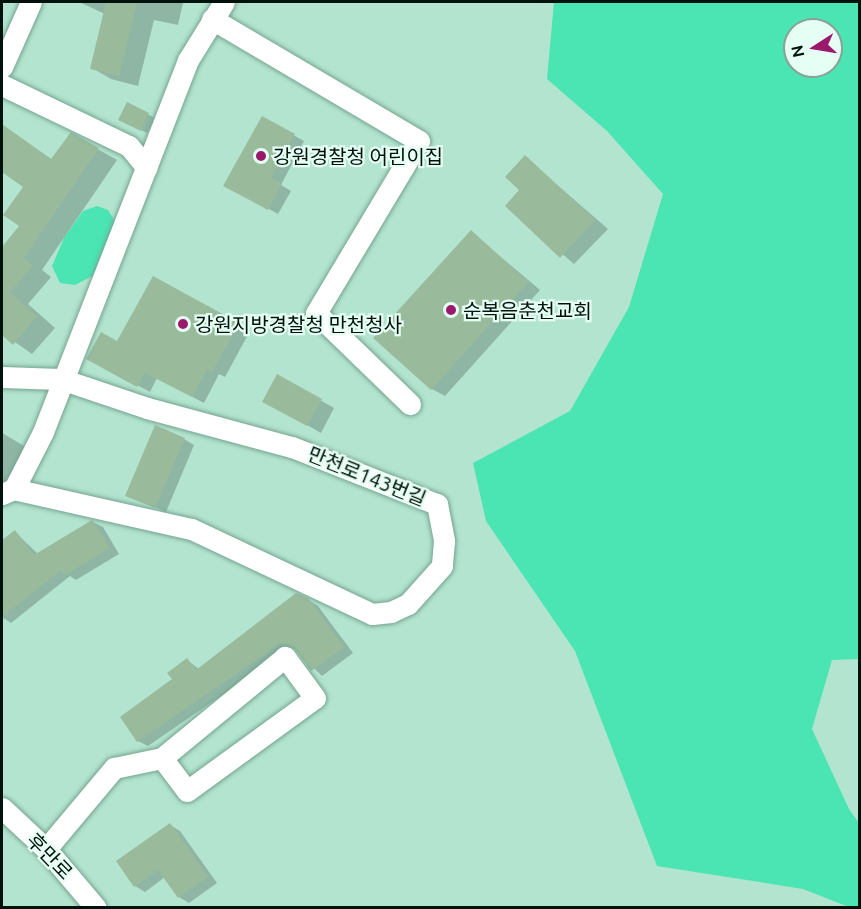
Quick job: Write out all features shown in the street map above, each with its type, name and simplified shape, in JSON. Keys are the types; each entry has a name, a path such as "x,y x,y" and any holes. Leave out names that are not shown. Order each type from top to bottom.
{"street":[{"path":"2,67 32,2"},
{"name":"만천로143번길","path":"61,380 147,408 292,447 437,504 444,541 442,566 408,604 391,612 372,614 191,529 8,491 42,432 61,380 188,60 224,2"},
{"path":"212,19 419,141 316,313 410,404"},
{"path":"2,85 129,146 147,168"},
{"path":"2,377 61,380"},
{"path":"46,849 114,768 162,758 285,657 315,698 188,791 162,758"},
{"name":"후만로","path":"2,808 46,849 96,908"}],"green space":[{"path":"554,2 859,2 859,659 832,660 812,729 849,809 859,823 859,907 849,907 803,889 657,866 575,651 486,521 473,463 570,411 629,307 663,194 607,131 547,79"},
{"path":"97,206 108,210 115,221 94,275 75,285 60,283 52,266 64,238 83,211"}],"building":[{"path":"106,2 137,2 119,76 90,69"},
{"path":"127,102 149,113 141,131 118,120"},
{"name":"강원경찰청 어린이집","path":"262,116 295,134 271,178 282,184 268,210 223,186"},
{"path":"2,124 51,159 71,132 99,148 24,258 33,266 10,292 37,316 13,345 2,335 2,247 19,226 3,215 23,187 2,172"},
{"path":"525,155 595,220 560,258 505,206 519,190 505,177"},
{"name":"순복음춘천교회","path":"471,230 528,282 431,390 373,338"},
{"path":"153,276 239,323 212,372 207,369 192,397 145,373 137,387 86,359 101,332 117,341"},
{"path":"277,374 322,399 307,426 262,402"},
{"path":"155,425 185,438 155,508 125,496"},
{"path":"92,520 110,548 65,575 61,570 2,617 2,540 15,530 34,555"},
{"path":"296,593 308,598 344,647 311,671 295,649 281,643 137,742 120,717 172,679 167,673 187,658 196,670"},
{"path":"170,823 208,877 178,898 158,870 134,887 116,861"}],"place":[{"name":"강원경찰청 어린이집","path":"261,156"},
{"name":"순복음춘천교회","path":"451,310"},
{"name":"강원지방경찰청 만천청사","path":"183,324"}]}
